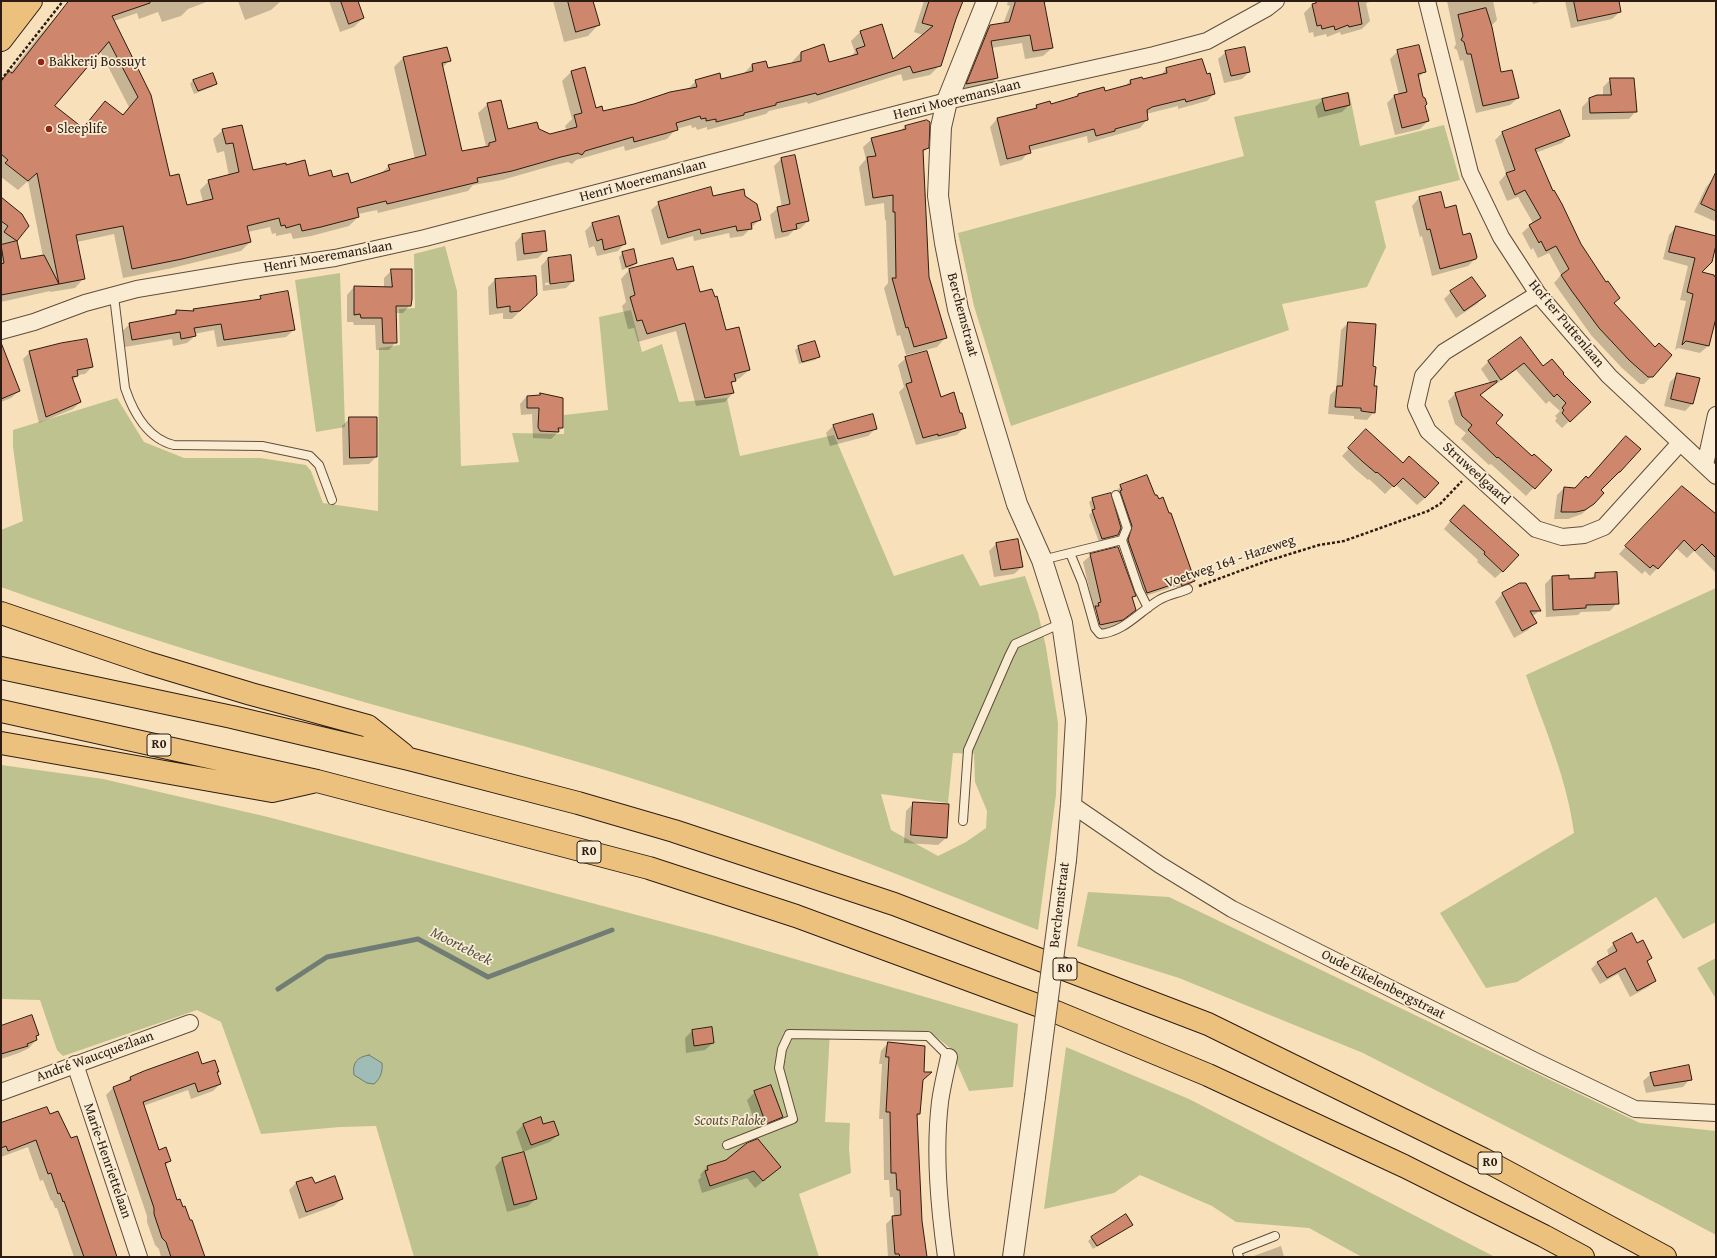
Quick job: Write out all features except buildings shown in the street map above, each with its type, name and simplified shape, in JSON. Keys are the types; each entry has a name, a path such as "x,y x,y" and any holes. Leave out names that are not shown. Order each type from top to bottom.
{"main road":[{"path":"1,11 9,1"},
{"path":"1,40 31,1"},
{"path":"1,612 155,665 251,694 368,726 409,759"},
{"name":"R0","path":"1,668 232,717 409,759 571,801 812,876 894,904 1208,1024 1483,1159 1665,1257"},
{"name":"R0","path":"1,711 317,781 649,868 796,916 1056,1012 1208,1075 1404,1166 1583,1257"},
{"path":"1,743 272,791 317,781"},
{"path":"1544,1236 1564,1257"}],"street":[{"name":"Berchemstraat","path":"987,1 947,101 941,127 938,196 958,310 1017,504 1042,560 1062,623 1076,719 1066,860 1013,1257"},
{"name":"Henri Moeremanslaan","path":"1,331 34,322 85,303 137,289 335,258 394,245 657,178 947,101 1154,55 1207,41 1267,8 1276,1"},
{"name":"Hof ter Puttenlaan","path":"1427,1 1470,173 1501,237 1538,294 1609,376 1710,470"},
{"name":"Struweelgaard","path":"1538,294 1444,352 1423,376 1416,406 1428,431 1536,529 1562,538 1584,535 1604,527 1680,443"},
{"path":"1710,470 1716,415"},
{"name":"Oude Eikelenbergstraat","path":"1071,804 1160,865 1232,909 1535,1061 1635,1109 1716,1113"},
{"name":"André Waucquezlaan","path":"1,1092 190,1023"},
{"path":"946,1257 942,1230 937,1153 940,1101 949,1057"},
{"name":"Marie-Henriettelaan","path":"75,1064 139,1257"}],"lane":[{"path":"114,296 125,388 129,400 138,417 151,433 163,442 174,445 262,446 310,456 319,465 332,500"},
{"path":"1116,495 1127,528 1122,540 1139,590 1148,608"},
{"path":"1042,560 1122,540"},
{"name":"Voetweg 164 - Hazeweg","path":"1070,553 1082,582 1095,628 1100,634 1110,633 1132,621 1160,599 1188,589"},
{"path":"963,822 968,750 1009,656 1015,644 1062,623"},
{"path":"727,1145 793,1119 779,1068 782,1049 789,1034 928,1036 949,1057"},
{"path":"1239,1257 1237,1251 1275,1236"}],"path":[{"path":"1,80 63,1"},
{"name":"Voetweg 164 - Hazeweg","path":"1188,589 1264,562 1319,545 1344,541 1428,511 1440,504 1473,472"}],"green space":[{"path":"1349,92 1360,146 1444,125 1460,180 1375,201 1386,247 1367,287 1282,304 1289,330 1011,426 974,306 958,233 1244,156 1234,117"},
{"path":"445,246 457,291 461,466 519,462 512,433 564,434 564,415 608,410 599,317 631,310 642,352 662,344 679,402 727,398 740,456 834,435 894,576 963,554 980,586 1025,576 1038,613 1046,647 1058,723 1056,795 1038,930 789,833 637,780 562,757 374,705 209,657 1,587 1,530 23,521 13,447 13,430 117,398 144,442 184,458 260,458 306,465 311,471 323,503 378,511 379,348 400,345 399,309 415,308 414,254","holes":["953,753 974,754 975,782 987,811 986,828 966,842 938,856 891,830 881,794 948,803"]},
{"path":"340,273 345,427 316,432 295,280"},
{"path":"1716,588 1716,922 1683,939 1656,897 1517,982 1486,988 1440,913 1574,833 1566,792 1526,675"},
{"name":"Scouts Paloke","path":"1,765 103,779 268,817 716,936 1018,1024 1013,1087 969,1091 950,1048 929,1031 830,1031 825,1122 850,1123 849,1148 851,1173 799,1194 819,1257 414,1257 376,1126 340,1127 261,1134 221,1022 197,1010 63,1056 57,1050 40,1000 1,999"},
{"path":"1088,892 1169,897 1640,1123 1716,1131 1716,1235 1363,1053 1179,978 1077,946"},
{"path":"1716,958 1716,999 1697,968"},
{"path":"1066,1047 1189,1099 1495,1257 1362,1257 1309,1228 1236,1222 1212,1206 1140,1175 1114,1193 1044,1209"}],"water":[{"path":"369,1055 382,1063 381,1075 374,1084 367,1083 354,1075 356,1061 361,1057"}],"waterway":[{"name":"Moortebeek","path":"278,989 327,957 418,939 488,977 612,930"}],"place":[{"name":"Bakkerij Bossuyt","path":"41,62"},
{"name":"Sleeplife","path":"49,129"}]}
